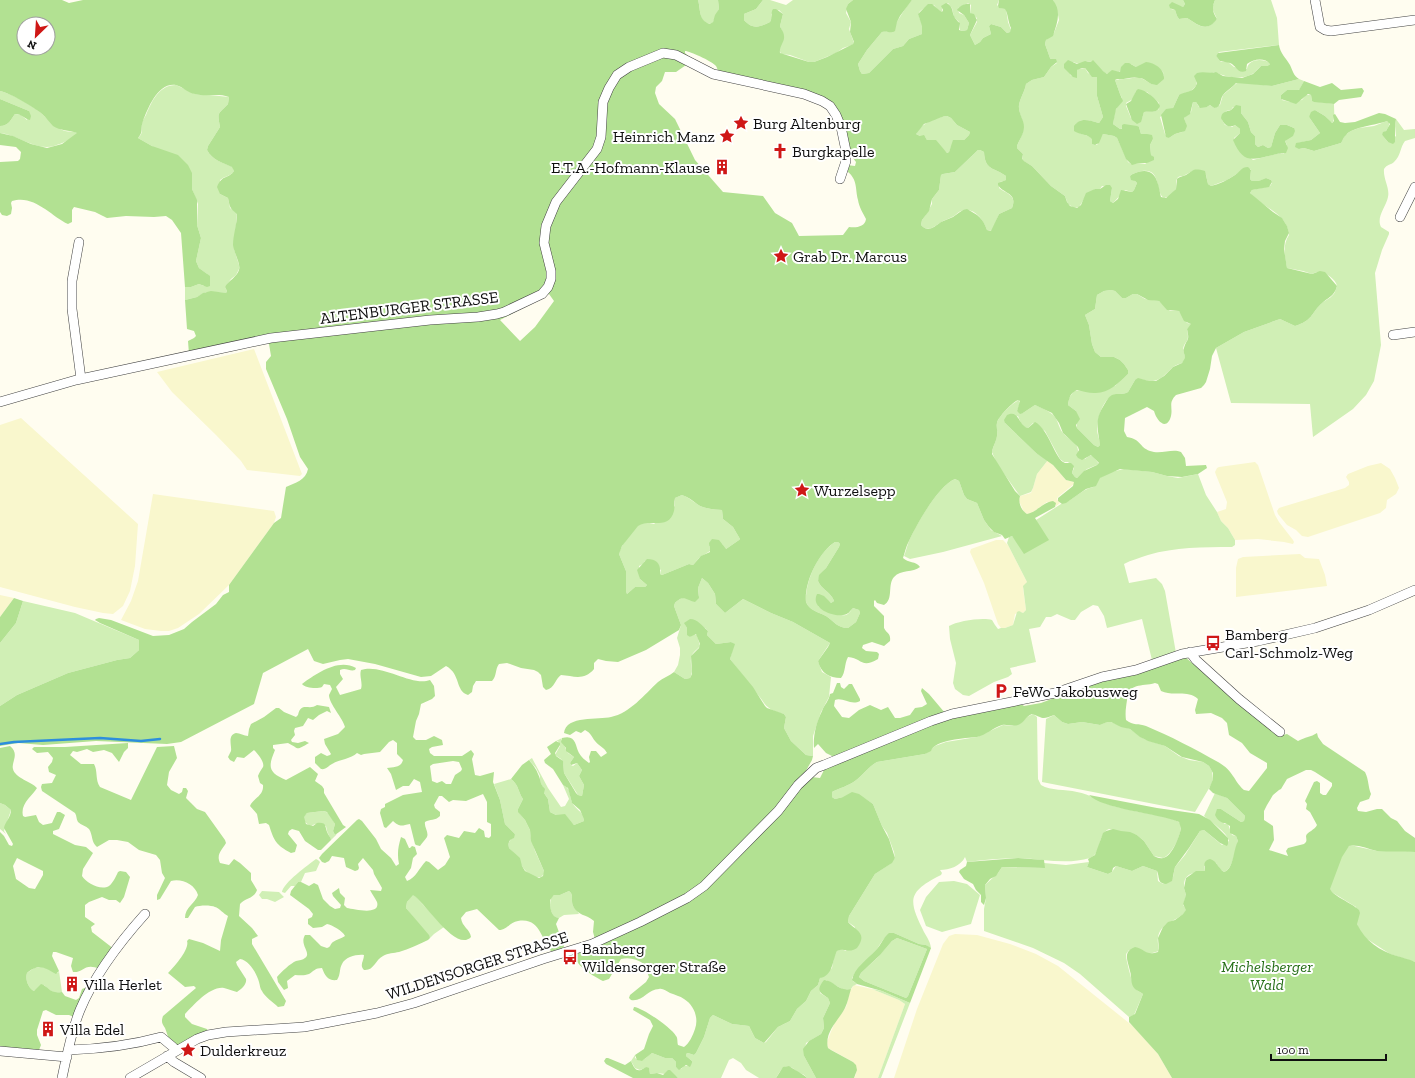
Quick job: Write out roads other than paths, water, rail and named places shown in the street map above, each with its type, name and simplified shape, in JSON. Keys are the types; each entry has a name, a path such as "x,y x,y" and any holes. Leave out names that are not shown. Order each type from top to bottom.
{"street":[{"path":"1315,0 1320,27 1325,30 1331,31 1415,20"},
{"name":"ALTENBURGER STRASSE","path":"0,402 81,378 289,335 497,314 542,294 548,287 551,279 551,271 544,243 546,226 556,202 597,149 601,137 603,102 609,88 617,75 629,67 663,53 676,55 713,74 804,94 830,106 836,115 844,140 846,161 840,179"},
{"path":"1400,217 1415,187"},
{"path":"79,242 72,288 73,325 81,378"},
{"path":"1393,335 1415,332"},
{"name":"WILDENSORGER STRASSE","path":"130,1078 196,1039 218,1033 304,1027 377,1013 414,1003 600,941 688,898 704,886 760,830 778,811 798,785 816,768 931,721 952,714 1055,694 1102,677 1136,670 1174,656 1190,652 1258,642 1315,628 1369,610 1415,590"},
{"path":"1190,652 1196,660 1239,699 1280,732"},
{"path":"62,1078 80,1011 86,996 99,972 120,943 145,914"},
{"path":"0,1050 68,1054 84,1049 127,1044 161,1037 176,1051"},
{"path":"167,1056 174,1062 201,1078"}],"waterway":[{"path":"0,744 100,738 141,741 160,739"}],"place":[{"name":"Burg Altenburg","path":"741,123"},
{"name":"Heinrich Manz","path":"727,136"},
{"name":"Burgkapelle","path":"780,151"},
{"name":"E.T.A.-Hofmann-Klause","path":"722,167"},
{"name":"Grab Dr. Marcus","path":"781,256"},
{"name":"Wurzelsepp","path":"802,490"},
{"name":"Bamberg Carl-Schmolz-Weg","path":"1213,643"},
{"name":"FeWo Jakobusweg","path":"1001,691"},
{"name":"Bamberg Wildensorger Straße","path":"570,957"},
{"name":"Villa Herlet","path":"72,984"},
{"name":"Villa Edel","path":"48,1029"},
{"name":"Dulderkreuz","path":"188,1050"}],"park label":[{"name":"Michelsberger Wald","path":"1267,975"}]}
